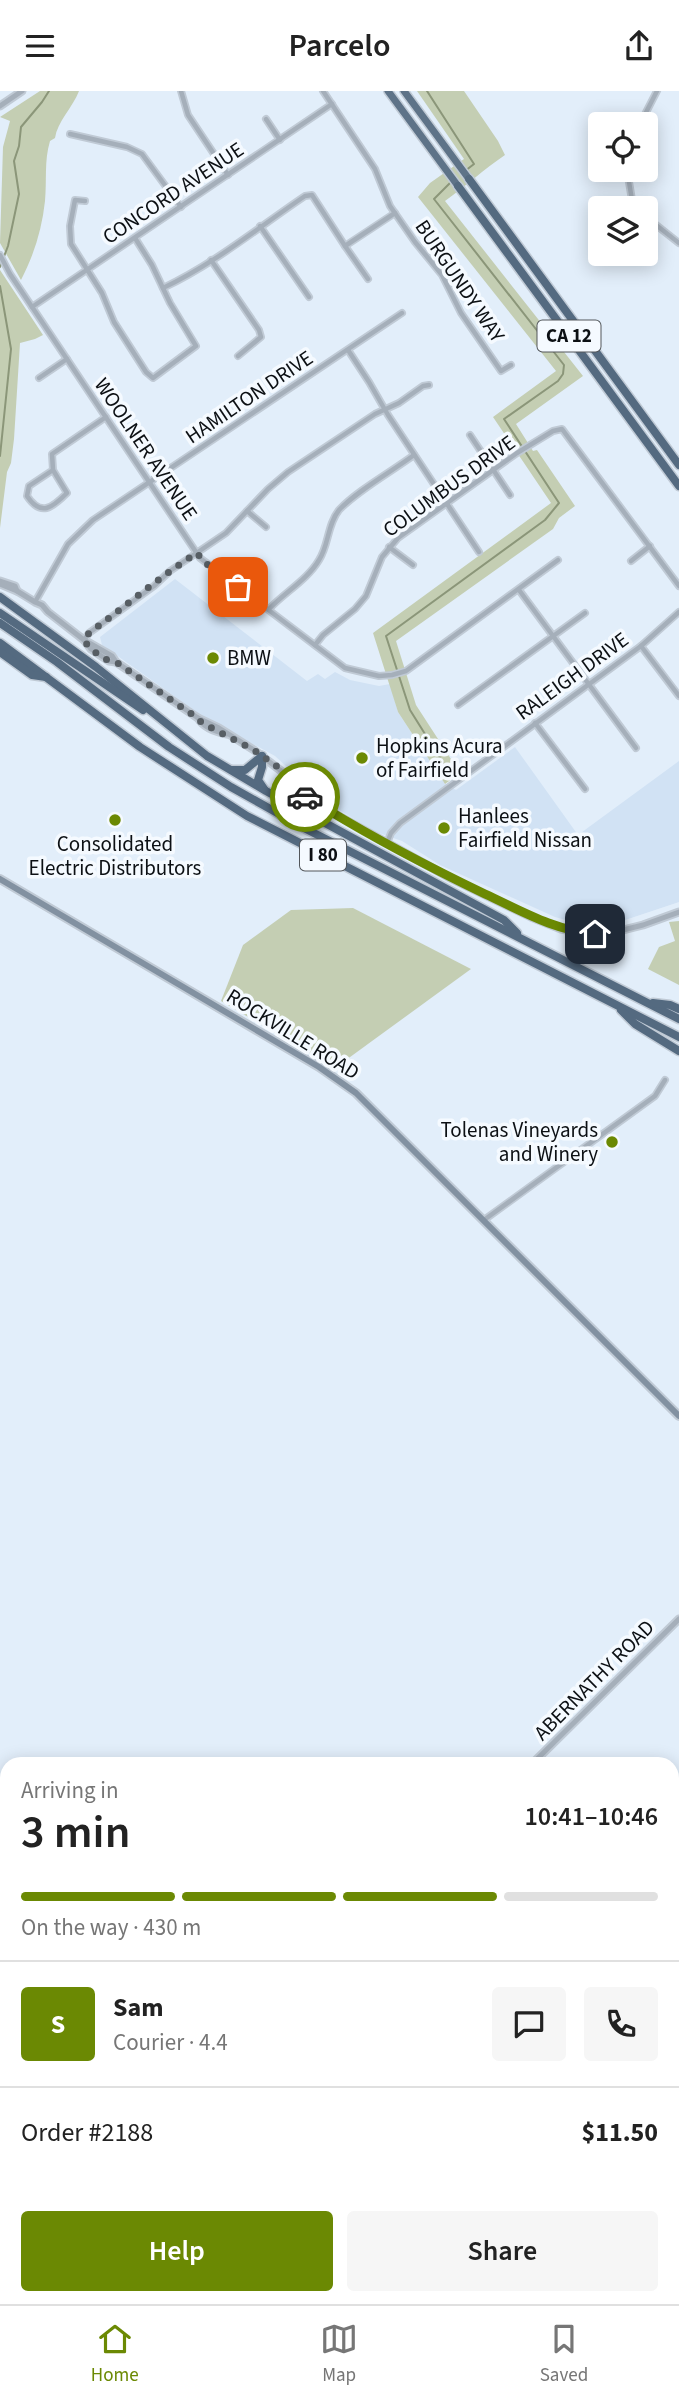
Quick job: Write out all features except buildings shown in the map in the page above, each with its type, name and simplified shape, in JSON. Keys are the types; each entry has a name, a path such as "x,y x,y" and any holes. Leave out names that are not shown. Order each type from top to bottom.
{"highway":[{"name":"CA 12","path":"388,91 679,486"},
{"name":"CA 12","path":"404,91 679,465"},
{"path":"0,597 105,674 190,744 266,791 504,920 522,937"},
{"path":"0,613 172,728"},
{"name":"I 80","path":"0,623 57,662 147,731 232,787 306,829 679,1019"},
{"name":"I 80","path":"0,643 149,753 247,816 679,1037"},
{"path":"0,652 32,675 50,678"},
{"path":"230,770 245,770 262,756"},
{"path":"262,756 258,780 266,791"},
{"path":"614,1003 635,1024 679,1051"},
{"path":"650,1003 679,1009"}],"main road":[{"name":"ROCKVILLE ROAD","path":"0,879 338,1080 373,1109 679,1416"}],"street":[{"path":"0,106 22,91"},
{"path":"181,91 188,115 228,175"},
{"name":"BURGUNDY WAY","path":"323,91 375,169 395,213 442,275 461,313 500,371 511,365"},
{"path":"646,112 657,91"},
{"name":"CONCORD AVENUE","path":"32,307 332,104"},
{"path":"266,119 280,140"},
{"path":"70,134 127,147 142,154 181,207"},
{"path":"163,288 211,260 305,196 312,195 368,279"},
{"path":"85,201 75,200 69,235 75,253 102,293 114,322 146,372 153,378 196,346 135,238"},
{"path":"345,246 395,213"},
{"path":"260,226 309,297"},
{"path":"658,226 679,243"},
{"name":"WOOLNER AVENUE","path":"0,255 12,278 204,562 345,668 379,676 406,671 558,560"},
{"path":"211,260 259,330 261,337 238,356"},
{"name":"HAMILTON DRIVE","path":"35,603 73,538 93,520 402,313"},
{"path":"348,350 384,410 479,552"},
{"path":"38,378 67,359"},
{"path":"84,641 89,633 170,571 226,533 288,472 375,414 429,385"},
{"path":"53,470 27,490 27,496 39,509 45,509 67,492 53,470 52,454 106,417"},
{"name":"COLUMBUS DRIVE","path":"315,646 323,635 355,609 366,596 389,547 446,502 553,431 562,429 650,546"},
{"path":"470,435 510,495"},
{"path":"269,609 315,566 325,550 331,525 342,508 414,455"},
{"path":"247,511 266,527"},
{"path":"631,561 650,546 679,586"},
{"path":"389,547 413,565"},
{"path":"0,583 15,586 17,591 43,612 48,612 91,649 109,661 116,662 198,718 219,727 262,756 321,809 328,810 452,879 530,917 561,929 611,933 628,930 679,912"},
{"path":"519,590 636,748"},
{"name":"RALEIGH DRIVE","path":"386,844 400,823 641,646 679,612"},
{"path":"458,705 586,613"},
{"path":"641,646 679,696"},
{"path":"535,723 585,789"},
{"path":"484,1220 655,1097 666,1080"},
{"name":"ABERNATHY ROAD","path":"539,1757 679,1619"}],"shaded area":[{"path":"175,579 307,681 318,674 325,679 335,672 350,680 379,686 390,684 398,712 445,784 456,790 515,747 578,835 679,761 679,902 616,923 573,922 555,917 440,865 402,841 376,832 324,801 275,756 205,718 102,645 100,637"}],"green space":[{"path":"40,91 79,91 55,138 50,141 42,222 34,251 21,280 0,243 3,147 10,121 0,117"},
{"path":"417,91 464,91 498,141 505,155 445,201 583,376 516,424 575,506 559,518 553,529 396,641 416,705 460,773 445,784 398,712 373,633 551,503 493,417 556,371 418,197 430,183 464,159"},
{"path":"0,270 43,335 20,343 14,439 0,528"},
{"path":"353,908 471,969 335,1068 221,1001 243,945 291,910"},
{"path":"679,921 679,985 648,969 659,947 675,941 669,922"}],"waterway":[{"path":"0,267 8,246 19,194 14,161 21,127 49,91"},
{"path":"427,91 474,164 465,171"},
{"path":"450,183 434,199 564,365 563,374 558,381 504,419 559,503 545,520 386,636 410,710 450,774"},
{"path":"0,286 11,349 0,456"}],"way so far":[{"path":"238,587 204,562 197,553 89,633 84,641 91,649 109,661 116,662 202,723 254,750 286,773 305,797"}],"place":[{"name":"BMW","path":"213,658"},
{"name":"Hopkins Acura of Fairfield","path":"362,758"},
{"name":"Consolidated Electric Distributors","path":"115,820"},
{"name":"Hanlees Fairfield Nissan","path":"444,828"},
{"name":"Tolenas Vineyards and Winery","path":"612,1142"}],"route":[{"path":"305,797 321,809 328,810 399,851 530,917 561,929 595,934"}]}
